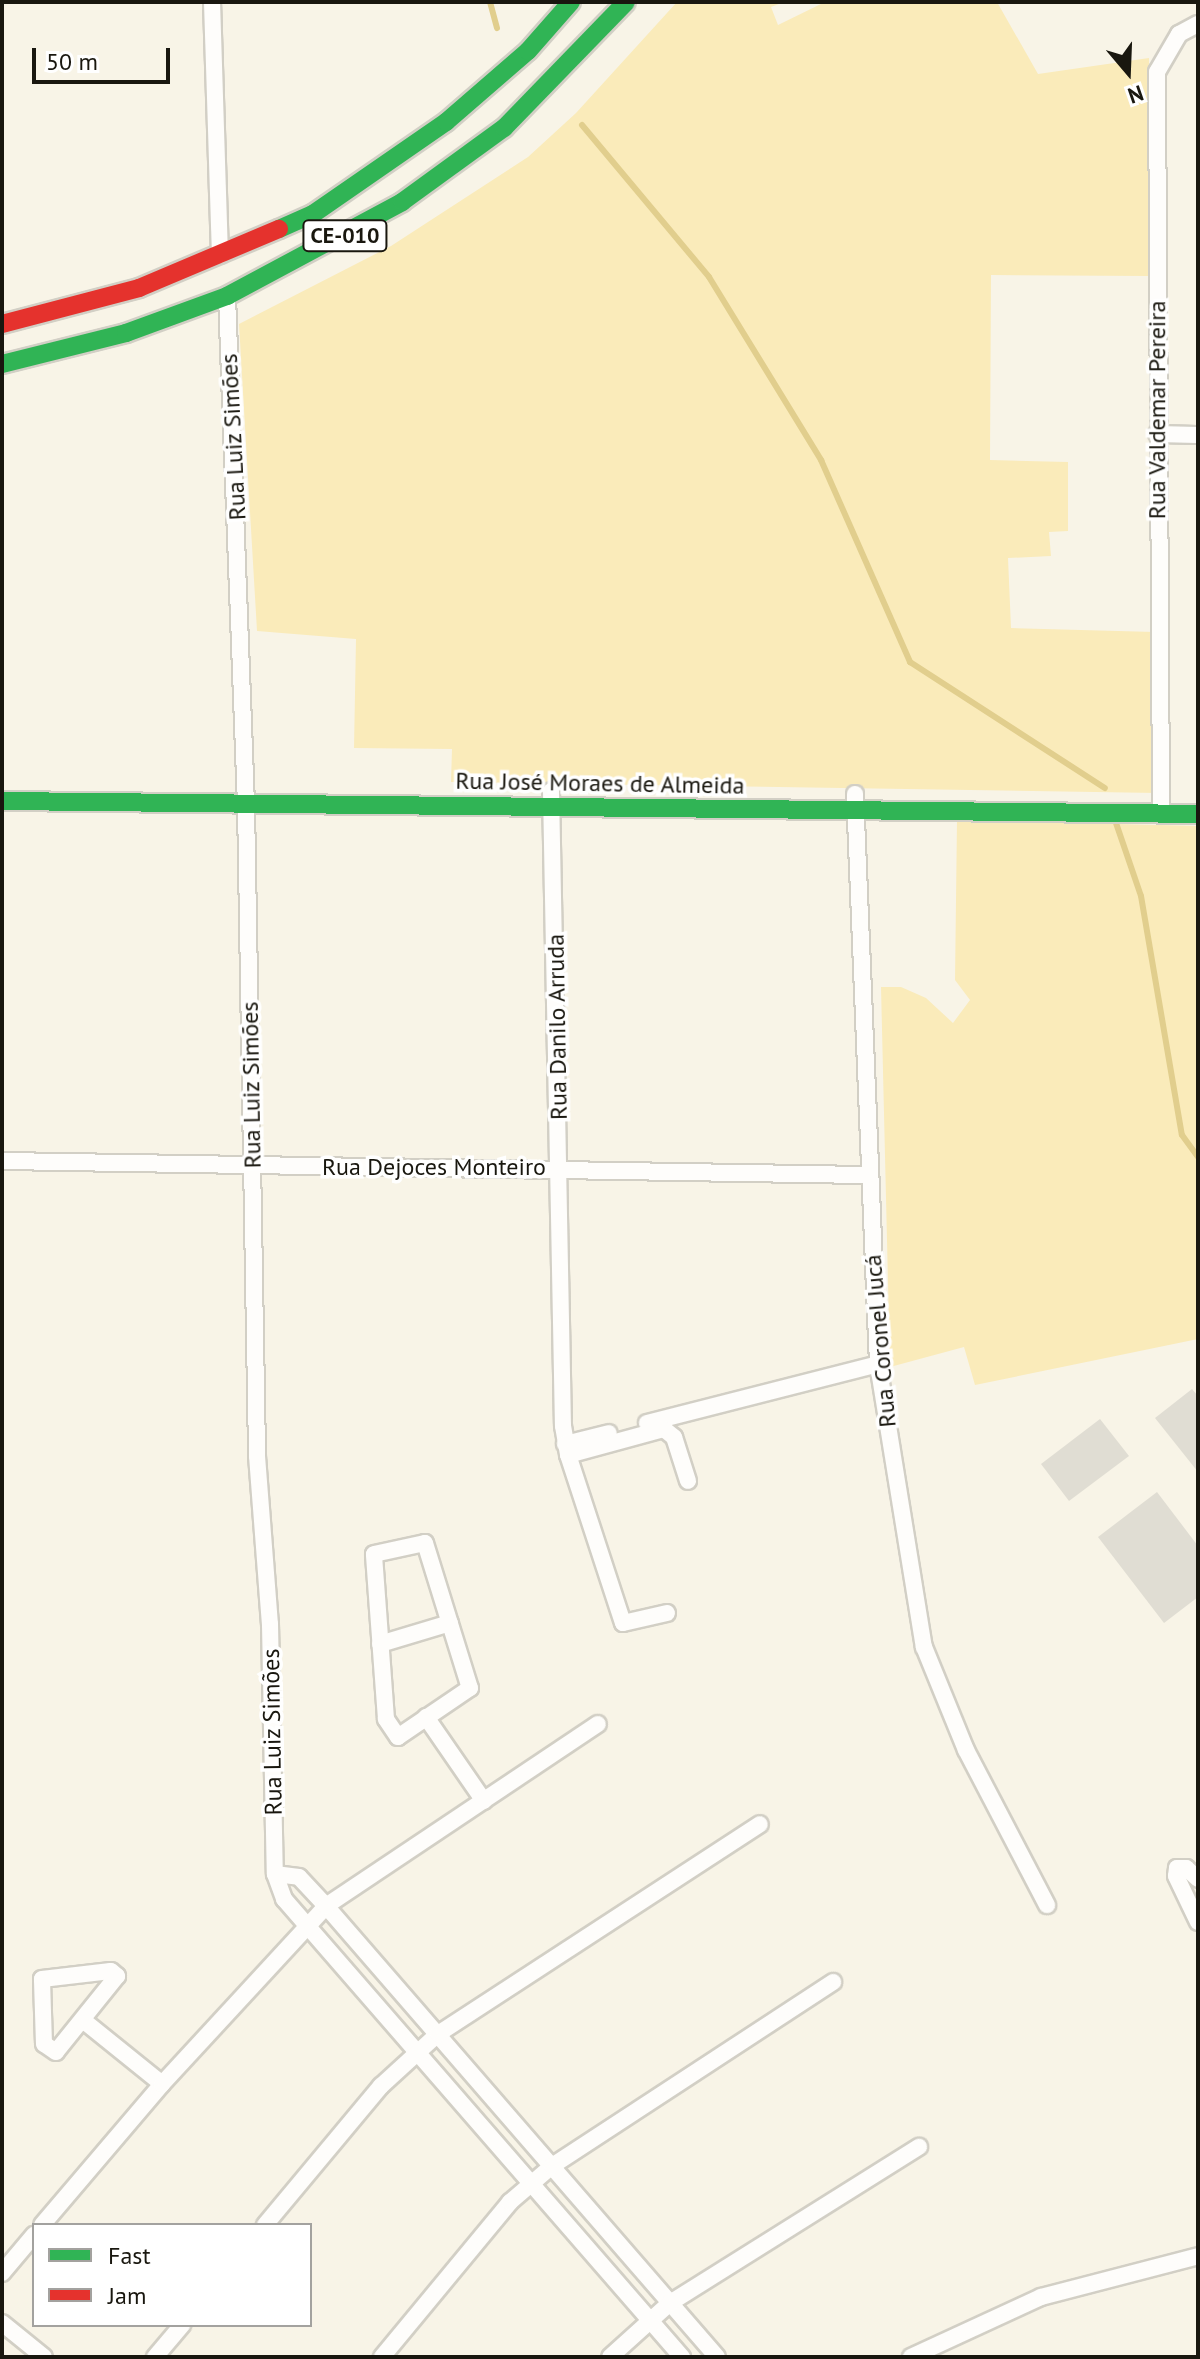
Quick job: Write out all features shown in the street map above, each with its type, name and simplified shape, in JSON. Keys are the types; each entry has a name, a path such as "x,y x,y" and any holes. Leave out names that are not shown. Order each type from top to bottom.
{"main road":[{"name":"CE-010","path":"2,324 139,288 313,214 375,175 528,51 571,2"},
{"name":"CE-010","path":"2,364 126,333 227,296 355,230 458,163 564,71 626,2"},
{"name":"Rua José Moraes de Almeida","path":"2,785 245,796"},
{"name":"Rua José Moraes de Almeida","path":"2,801 245,796 1161,805 1198,797"},
{"name":"Rua José Moraes de Almeida","path":"1161,805 1198,814"}],"street":[{"path":"212,2 220,255"},
{"name":"Rua Valdemar Pereira","path":"1161,805 1157,72 1179,34 1198,24"},
{"name":"Rua Luiz Simões","path":"227,296 245,796 257,1456 270,1624 275,1874"},
{"path":"1157,434 1198,435"},
{"name":"Rua Danilo Arruda","path":"551,799 567,1450 623,1623 667,1613"},
{"name":"Rua Coronel Jucá","path":"855,802 867,1175 878,1364 926,1660 1047,1905"},
{"name":"Rua Dejoces Monteiro","path":"2,1161 867,1175"},
{"path":"567,1450 878,1364"},
{"path":"567,1450 664,1429 674,1437 688,1481"},
{"path":"425,1543 450,1623 470,1688 398,1737 386,1719 374,1554 425,1543"},
{"path":"380,1644 450,1623"},
{"path":"426,1717 484,1801"},
{"path":"44,2223 162,2084 326,1906 598,1724"},
{"path":"267,2223 381,2086 438,2034 760,1824"},
{"path":"1198,1879 1186,1868 1177,1868 1176,1876 1198,1922"},
{"path":"682,2357 284,1899 275,1874 299,1877 326,1906 717,2357"},
{"path":"111,1971 117,1976 84,2021 56,2052 44,2044 42,1979 111,1971"},
{"path":"382,2357 510,2202 552,2166 833,1982"},
{"path":"84,2021 162,2084"},
{"path":"610,2357 670,2303 919,2147"},
{"path":"2,2273 32,2237"},
{"path":"911,2357 1041,2297 1198,2256"},
{"path":"2,2323 44,2357"},
{"path":"155,2357 180,2327"}],"shaded area":[{"path":"677,2 784,2 771,7 778,25 825,2 997,2 1038,74 1149,58 1149,276 991,275 990,460 1068,462 1068,531 1049,532 1051,556 1008,558 1011,628 1155,632 1158,793 451,782 452,749 354,748 356,639 257,631 239,324 391,246 528,157 576,113"},
{"path":"957,820 1198,826 1198,1339 975,1385 964,1347 890,1367 881,987 901,987 926,998 953,1023 970,1000 955,980"}],"building":[{"path":"1192,1389 1198,1396 1198,1472 1155,1418"},
{"path":"1100,1419 1129,1456 1069,1501 1041,1464"},
{"path":"1157,1492 1198,1546 1198,1597 1164,1623 1098,1537"}],"waterway":[{"path":"490,2 497,28"},
{"path":"582,125 709,277 821,460 910,662 1105,788"},
{"path":"1116,823 1141,896 1182,1135 1198,1157"}],"traffic: fast":[{"path":"279,229 313,214 446,122 528,51 571,2"},
{"path":"2,364 126,333 227,296 402,202 504,128 626,2"},
{"path":"2,801 1198,814"}],"traffic: jam":[{"path":"2,324 139,288 279,229"}]}
